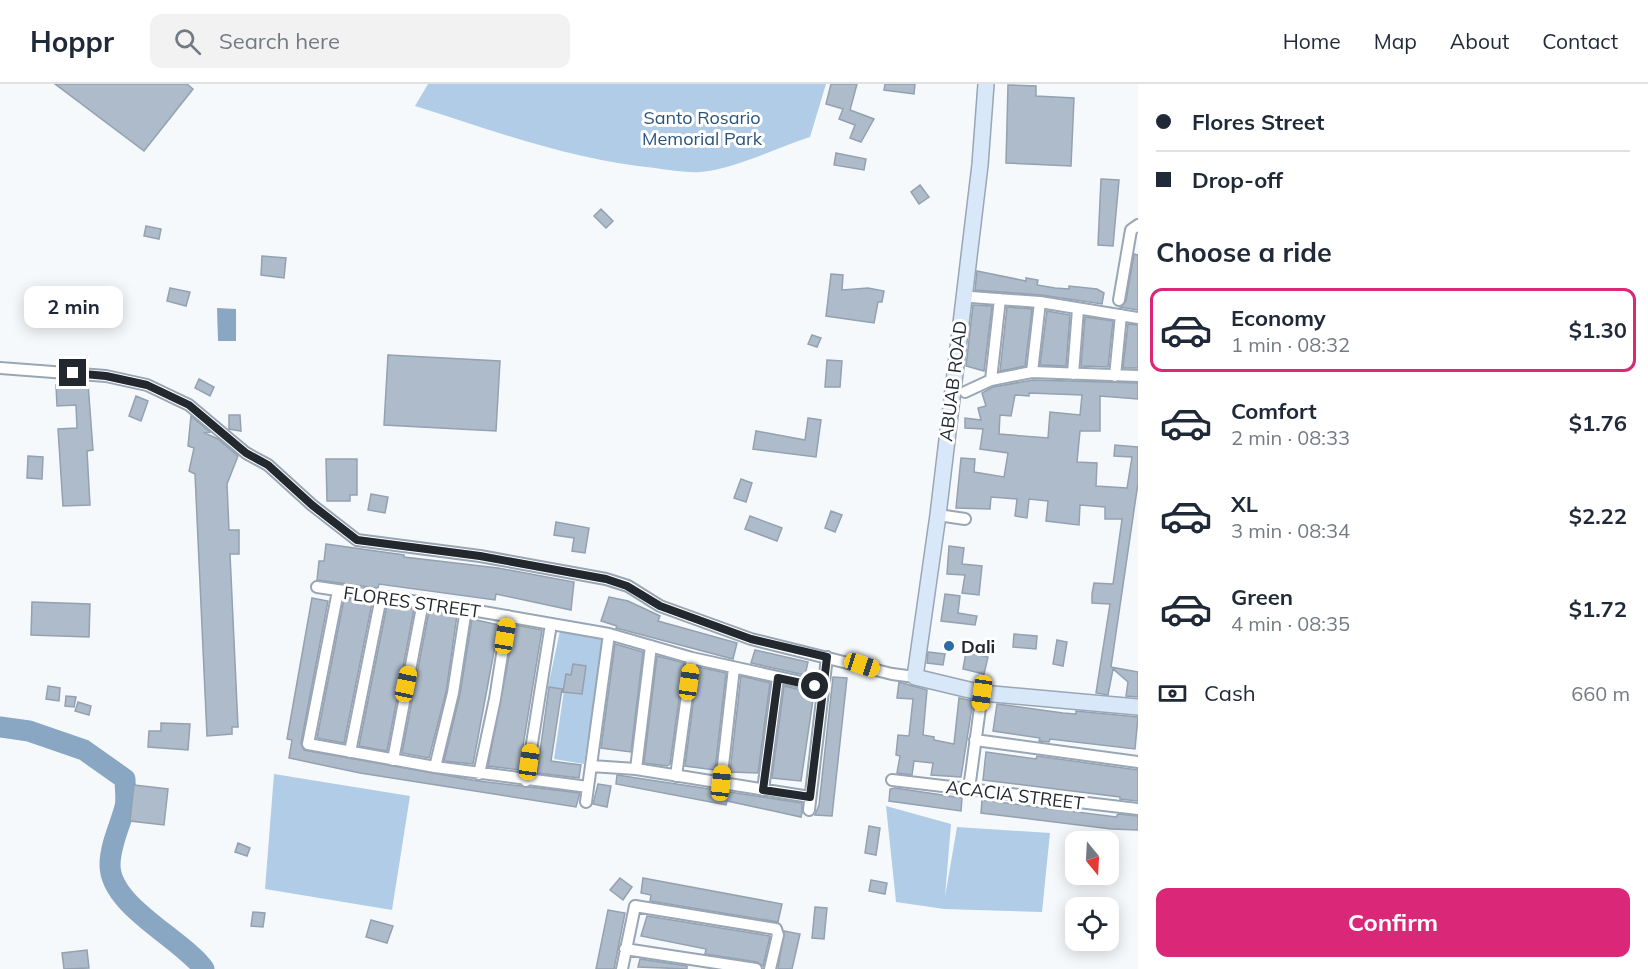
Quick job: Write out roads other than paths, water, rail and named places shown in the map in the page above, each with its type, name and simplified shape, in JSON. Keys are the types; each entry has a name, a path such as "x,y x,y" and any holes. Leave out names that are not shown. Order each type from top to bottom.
{"street":[{"name":"ABUAB ROAD","path":"915,677 939,515 980,165 986,84"},
{"path":"1119,300 1131,230 1138,225"},
{"path":"971,297 1041,302 1138,318"},
{"path":"992,381 1000,300"},
{"path":"1032,372 1041,302"},
{"path":"1073,374 1078,309"},
{"path":"1115,376 1121,315"},
{"path":"0,368 106,376 147,385 189,405 246,453 268,465 312,505 357,540 480,556 606,579 627,586 660,606 751,639 892,674 915,677 982,693 1138,707"},
{"path":"965,392 992,381 1032,372 1138,376"},
{"path":"939,515 966,519"},
{"name":"FLORES STREET","path":"317,587 423,602 609,634 693,658 823,687"},
{"path":"338,591 308,743 479,774 588,787"},
{"path":"350,752 381,597"},
{"path":"393,760 423,602"},
{"path":"435,767 453,693 466,609"},
{"path":"479,774 495,699 508,616"},
{"path":"526,781 551,624"},
{"path":"586,802 609,634"},
{"path":"636,769 651,646"},
{"path":"809,810 827,657"},
{"path":"676,776 693,658"},
{"path":"721,783 734,668"},
{"path":"763,790 778,678"},
{"path":"969,789 982,693"},
{"path":"975,740 1138,762"},
{"path":"591,766 636,769 810,797"},
{"name":"ACACIA STREET","path":"892,780 1138,809"},
{"path":"622,969 632,910 640,906 776,929 778,935 770,969"},
{"path":"625,949 756,969"}],"waterway":[{"path":"0,727 29,731 84,750 125,779 125,807 110,858 113,880 121,894 134,908 180,945 204,969"}],"place":[{"name":"Dali","path":"949,646"}],"park label":[{"name":"Santo Rosario Memorial Park","path":"702,127"}]}
